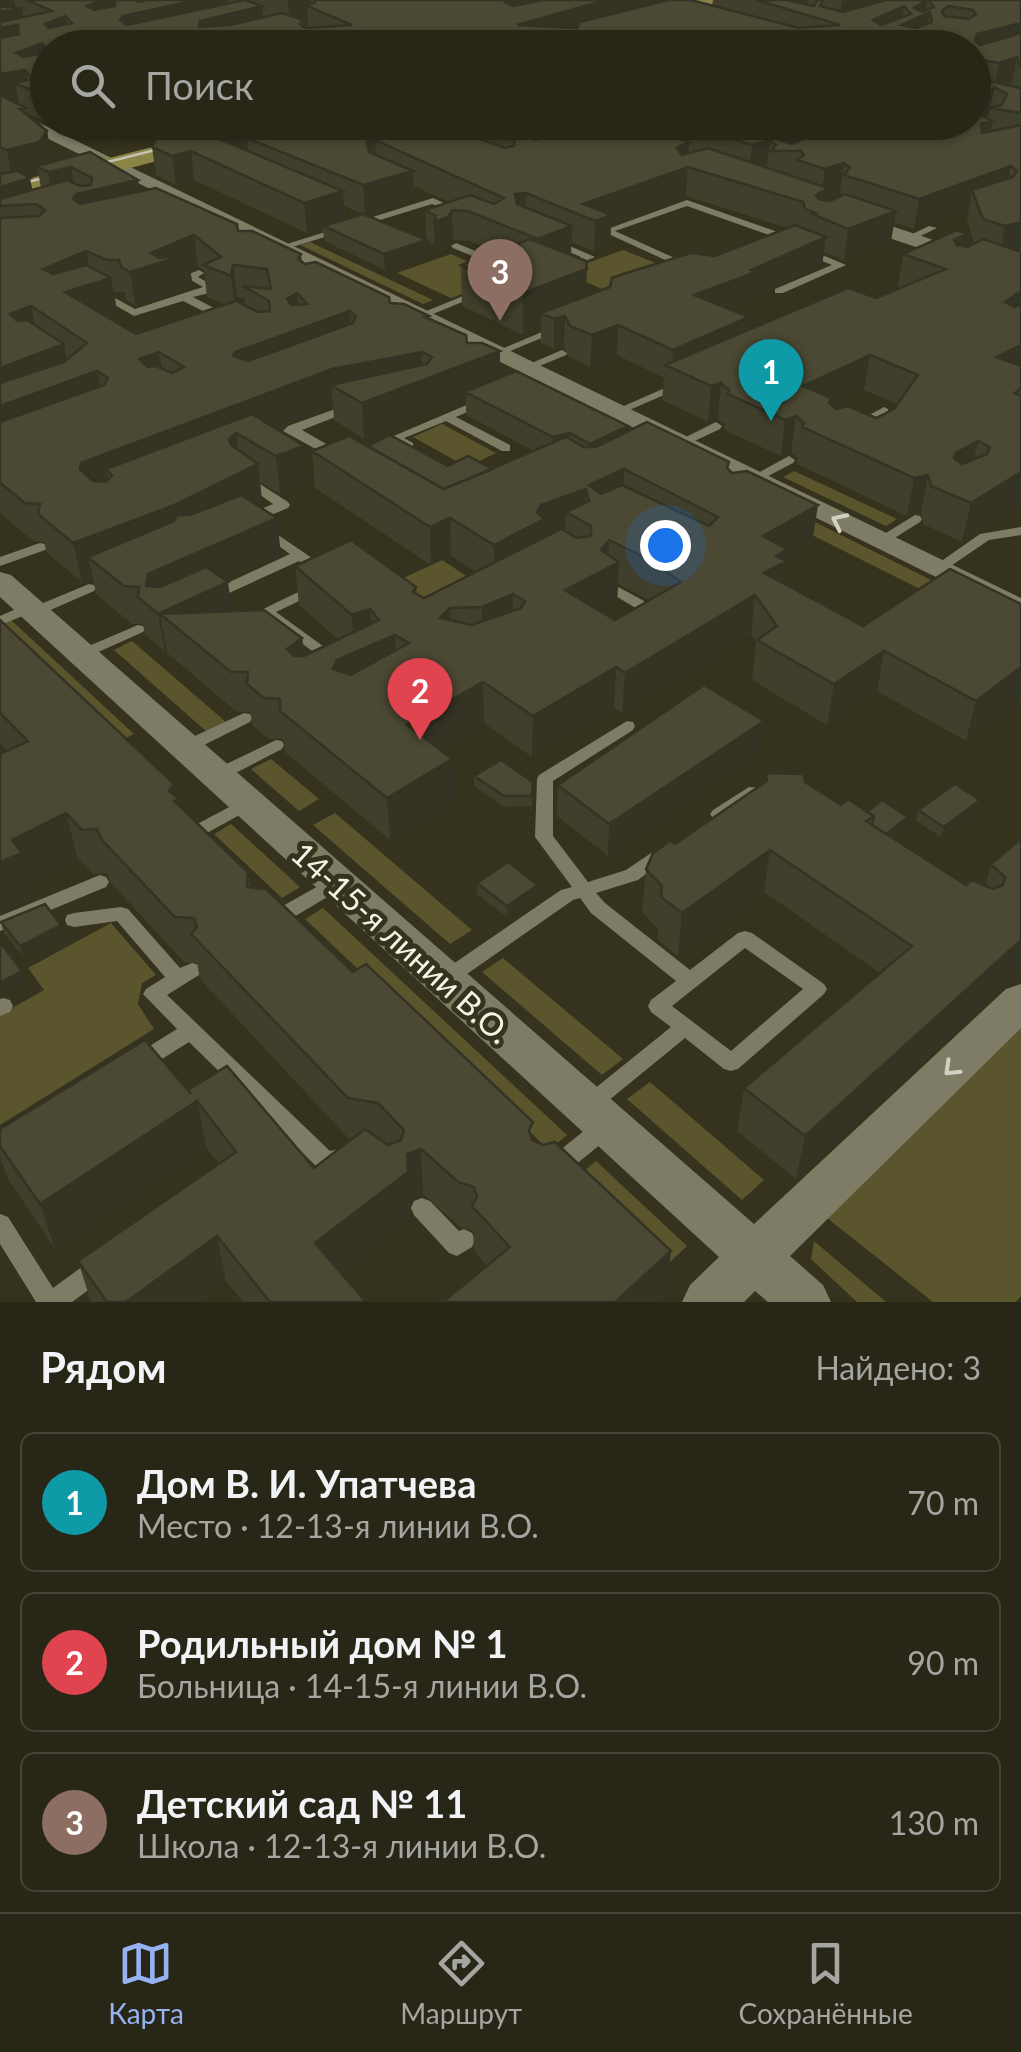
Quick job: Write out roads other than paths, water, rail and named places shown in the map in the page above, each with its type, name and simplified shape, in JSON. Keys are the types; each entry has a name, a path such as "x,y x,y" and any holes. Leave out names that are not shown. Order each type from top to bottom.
{"main road":[{"path":"615,17 705,12"},
{"path":"632,30 705,12"},
{"path":"11,189 193,140"}],"street":[{"path":"6,107 30,122"},
{"path":"62,140 336,281 616,412 757,486 880,540 944,578 1021,610"},
{"path":"830,212 987,265 1018,267"},
{"name":"14-15-я линии В.О.","path":"10,595 82,654 805,1302"},
{"path":"708,1302 1021,1001"}],"lane":[{"path":"411,190 473,218 456,223"},
{"path":"273,250 432,201"},
{"path":"672,274 695,270 607,231 686,203 792,241 841,265 779,291"},
{"path":"349,214 379,228"},
{"path":"909,238 932,228"},
{"path":"534,242 545,238 590,257 559,268"},
{"path":"774,253 792,241"},
{"path":"456,246 512,270"},
{"path":"487,259 500,254"},
{"path":"960,272 987,265"},
{"path":"119,317 214,289 194,274 176,280"},
{"path":"422,321 488,289"},
{"path":"111,297 134,313"},
{"path":"184,297 226,319 239,320"},
{"path":"515,367 564,326"},
{"path":"515,367 562,353"},
{"path":"616,412 688,380"},
{"path":"422,453 395,438 492,396"},
{"path":"278,434 340,410 374,403"},
{"path":"850,429 884,411"},
{"path":"446,416 506,448"},
{"path":"669,442 716,426"},
{"path":"292,430 342,459"},
{"path":"757,486 789,460"},
{"path":"242,477 283,504 242,522 333,580 266,611 345,668 331,675"},
{"path":"880,540 915,520"},
{"path":"944,578 985,537 1021,532"},
{"path":"10,595 40,546"},
{"path":"196,602 300,556"},
{"path":"10,595 91,587 110,579"},
{"path":"609,586 640,604"},
{"path":"82,654 138,629"},
{"path":"186,747 244,718"},
{"path":"627,726 545,779 544,837 598,908 690,981"},
{"path":"217,776 276,745"},
{"path":"705,824 749,793 787,794"},
{"path":"190,836 248,804"},
{"path":"445,980 567,895 632,875 676,844"},
{"path":"0,924 100,882"},
{"path":"264,925 336,883"},
{"path":"74,920 120,914 185,974 153,994 190,1032 326,1161 368,1154"},
{"path":"744,938 816,989 731,1064 685,1027 658,1006 744,938"},
{"path":"543,1177 685,1027"},
{"path":"128,1070 190,1032"},
{"path":"422,1208 457,1245 464,1240"},
{"path":"0,1224 51,1302 113,1259"}],"tram line":[{"path":"0,189 179,144"}],"place":[{"name":"Детский сад № 11","path":"500,321"},
{"name":"Дом В. И. Упатчева","path":"771,421"},
{"name":"Родильный дом № 1","path":"420,740"}]}
